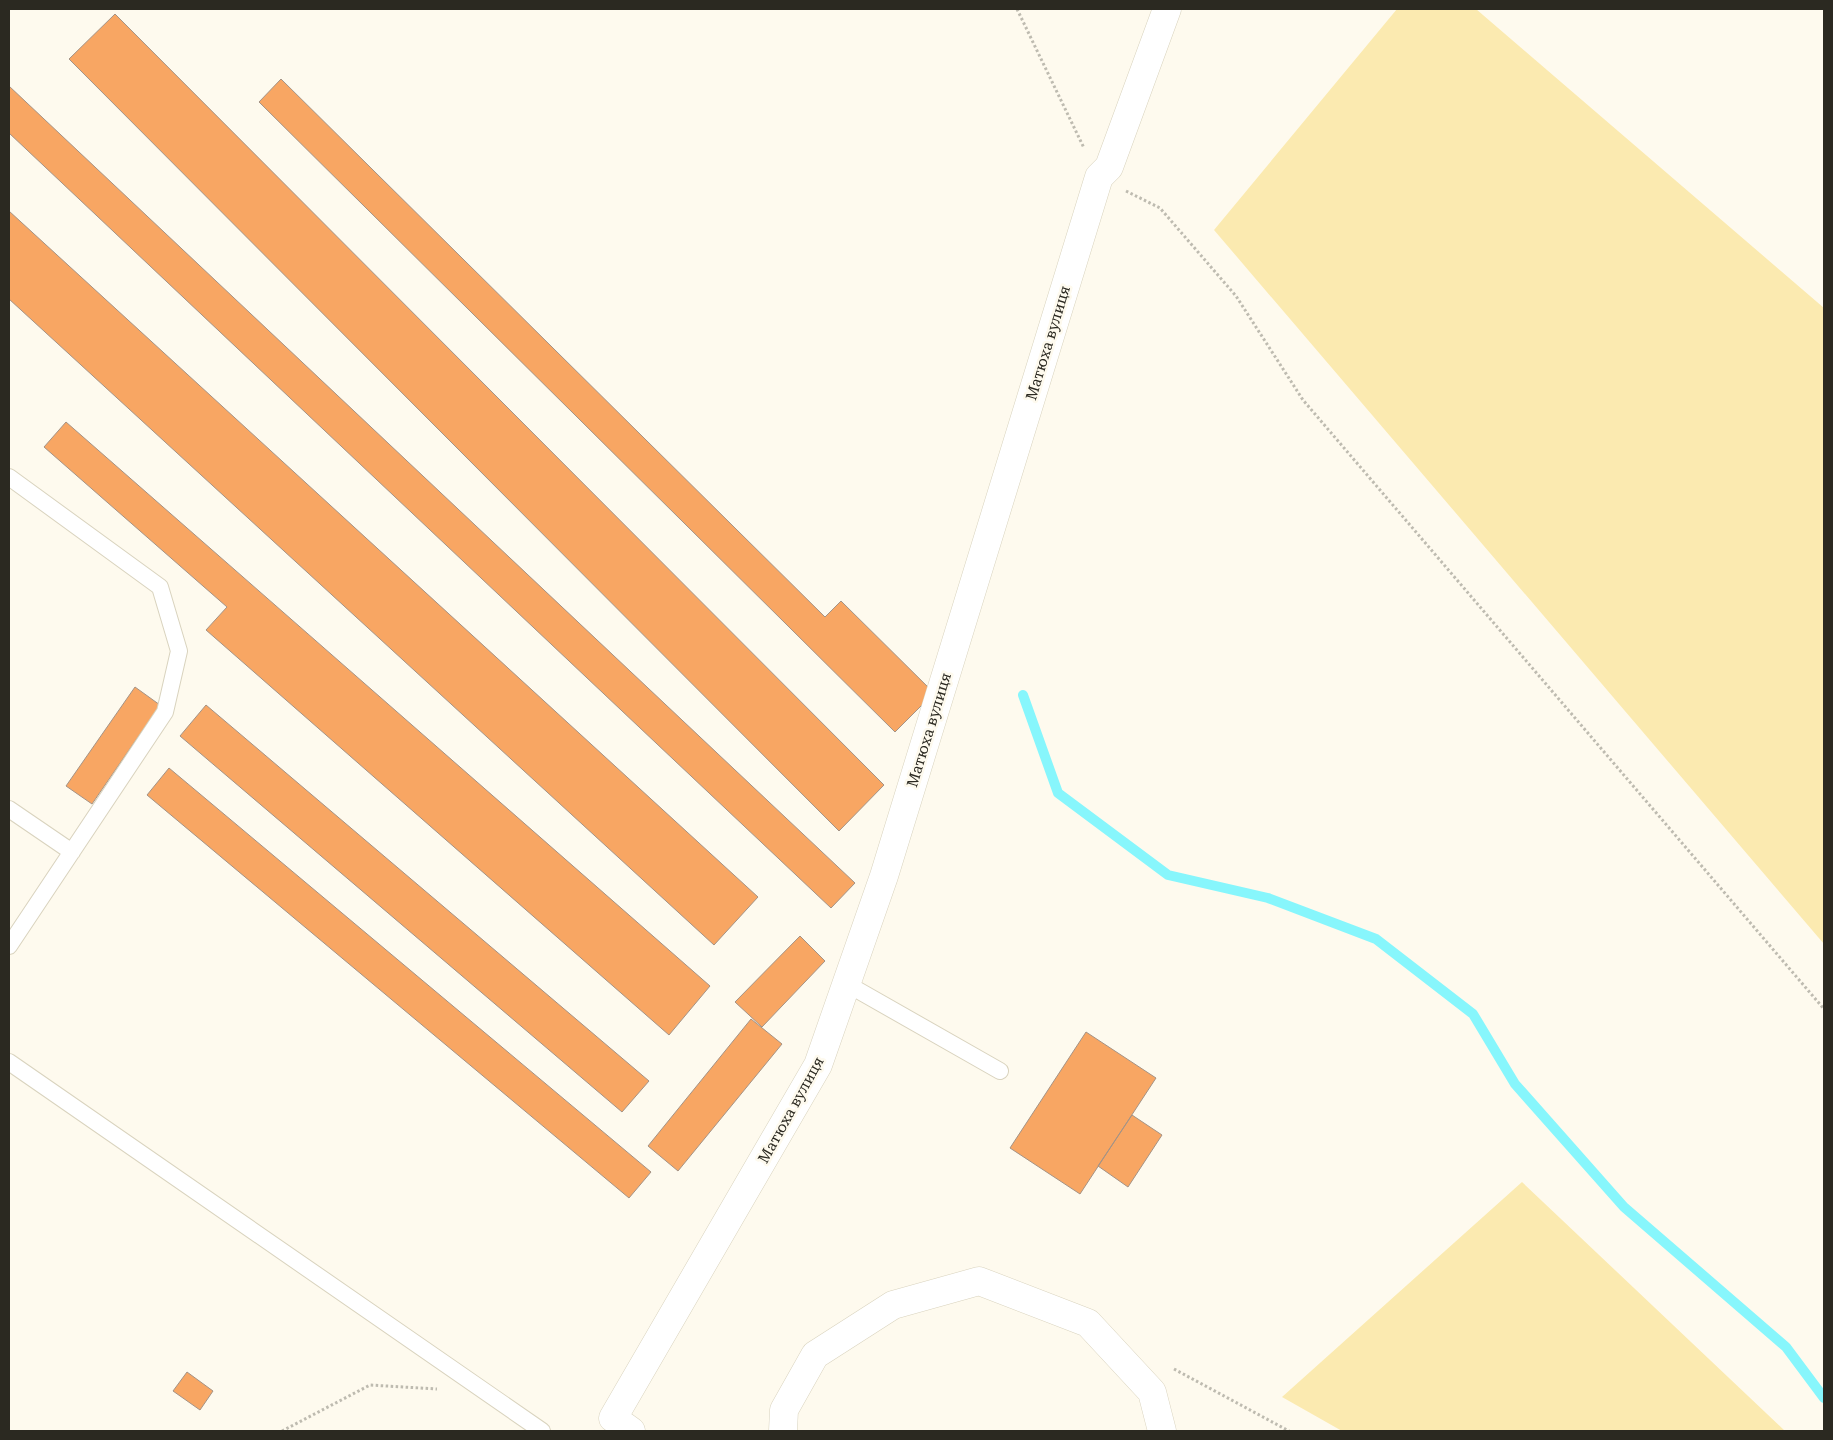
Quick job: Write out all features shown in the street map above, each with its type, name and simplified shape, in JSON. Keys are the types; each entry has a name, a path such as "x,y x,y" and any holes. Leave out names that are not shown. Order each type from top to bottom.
{"street":[{"name":"Матюха вулиця","path":"616,1427 818,1065 884,876 1099,177 1109,166 1167,9"},
{"path":"783,1431 784,1410 815,1355 893,1305 979,1281 1088,1323 1152,1392 1162,1431"}],"lane":[{"path":"9,477 160,587 179,651 165,712 9,946"},
{"path":"9,809 72,852"},
{"path":"847,984 1000,1071"},
{"path":"9,1062 542,1431"}],"path":[{"path":"1017,9 1099,177 1160,208 1236,296 1303,400 1824,1009"},
{"path":"1166,1365 1289,1431"},
{"path":"282,1431 370,1385 438,1389"}],"shaded area":[{"path":"1397,9 1476,9 1824,308 1824,944 1214,230"},
{"path":"1522,1182 1785,1431 1342,1431 1282,1397"}],"building":[{"path":"115,14 884,785 839,831 69,59"},
{"path":"281,79 825,617 841,601 934,693 895,732 259,102"},
{"path":"9,86 855,883 831,908 9,133"},
{"path":"9,211 758,897 714,945 9,299"},
{"path":"66,422 710,986 669,1035 206,630 227,607 44,447"},
{"path":"135,687 160,705 92,804 66,786"},
{"path":"206,705 649,1081 622,1112 180,736"},
{"path":"169,768 651,1172 629,1198 147,795"},
{"path":"800,936 825,961 762,1027 735,1002"},
{"path":"751,1019 782,1044 678,1171 648,1146"},
{"path":"1086,1032 1156,1078 1080,1194 1010,1148"},
{"path":"1132,1115 1162,1135 1128,1187 1098,1166"},
{"path":"187,1372 213,1391 200,1410 173,1391"}],"waterway":[{"path":"1023,695 1058,793 1168,875 1268,898 1376,939 1473,1014 1515,1084 1624,1207 1786,1347 1824,1398"}]}
